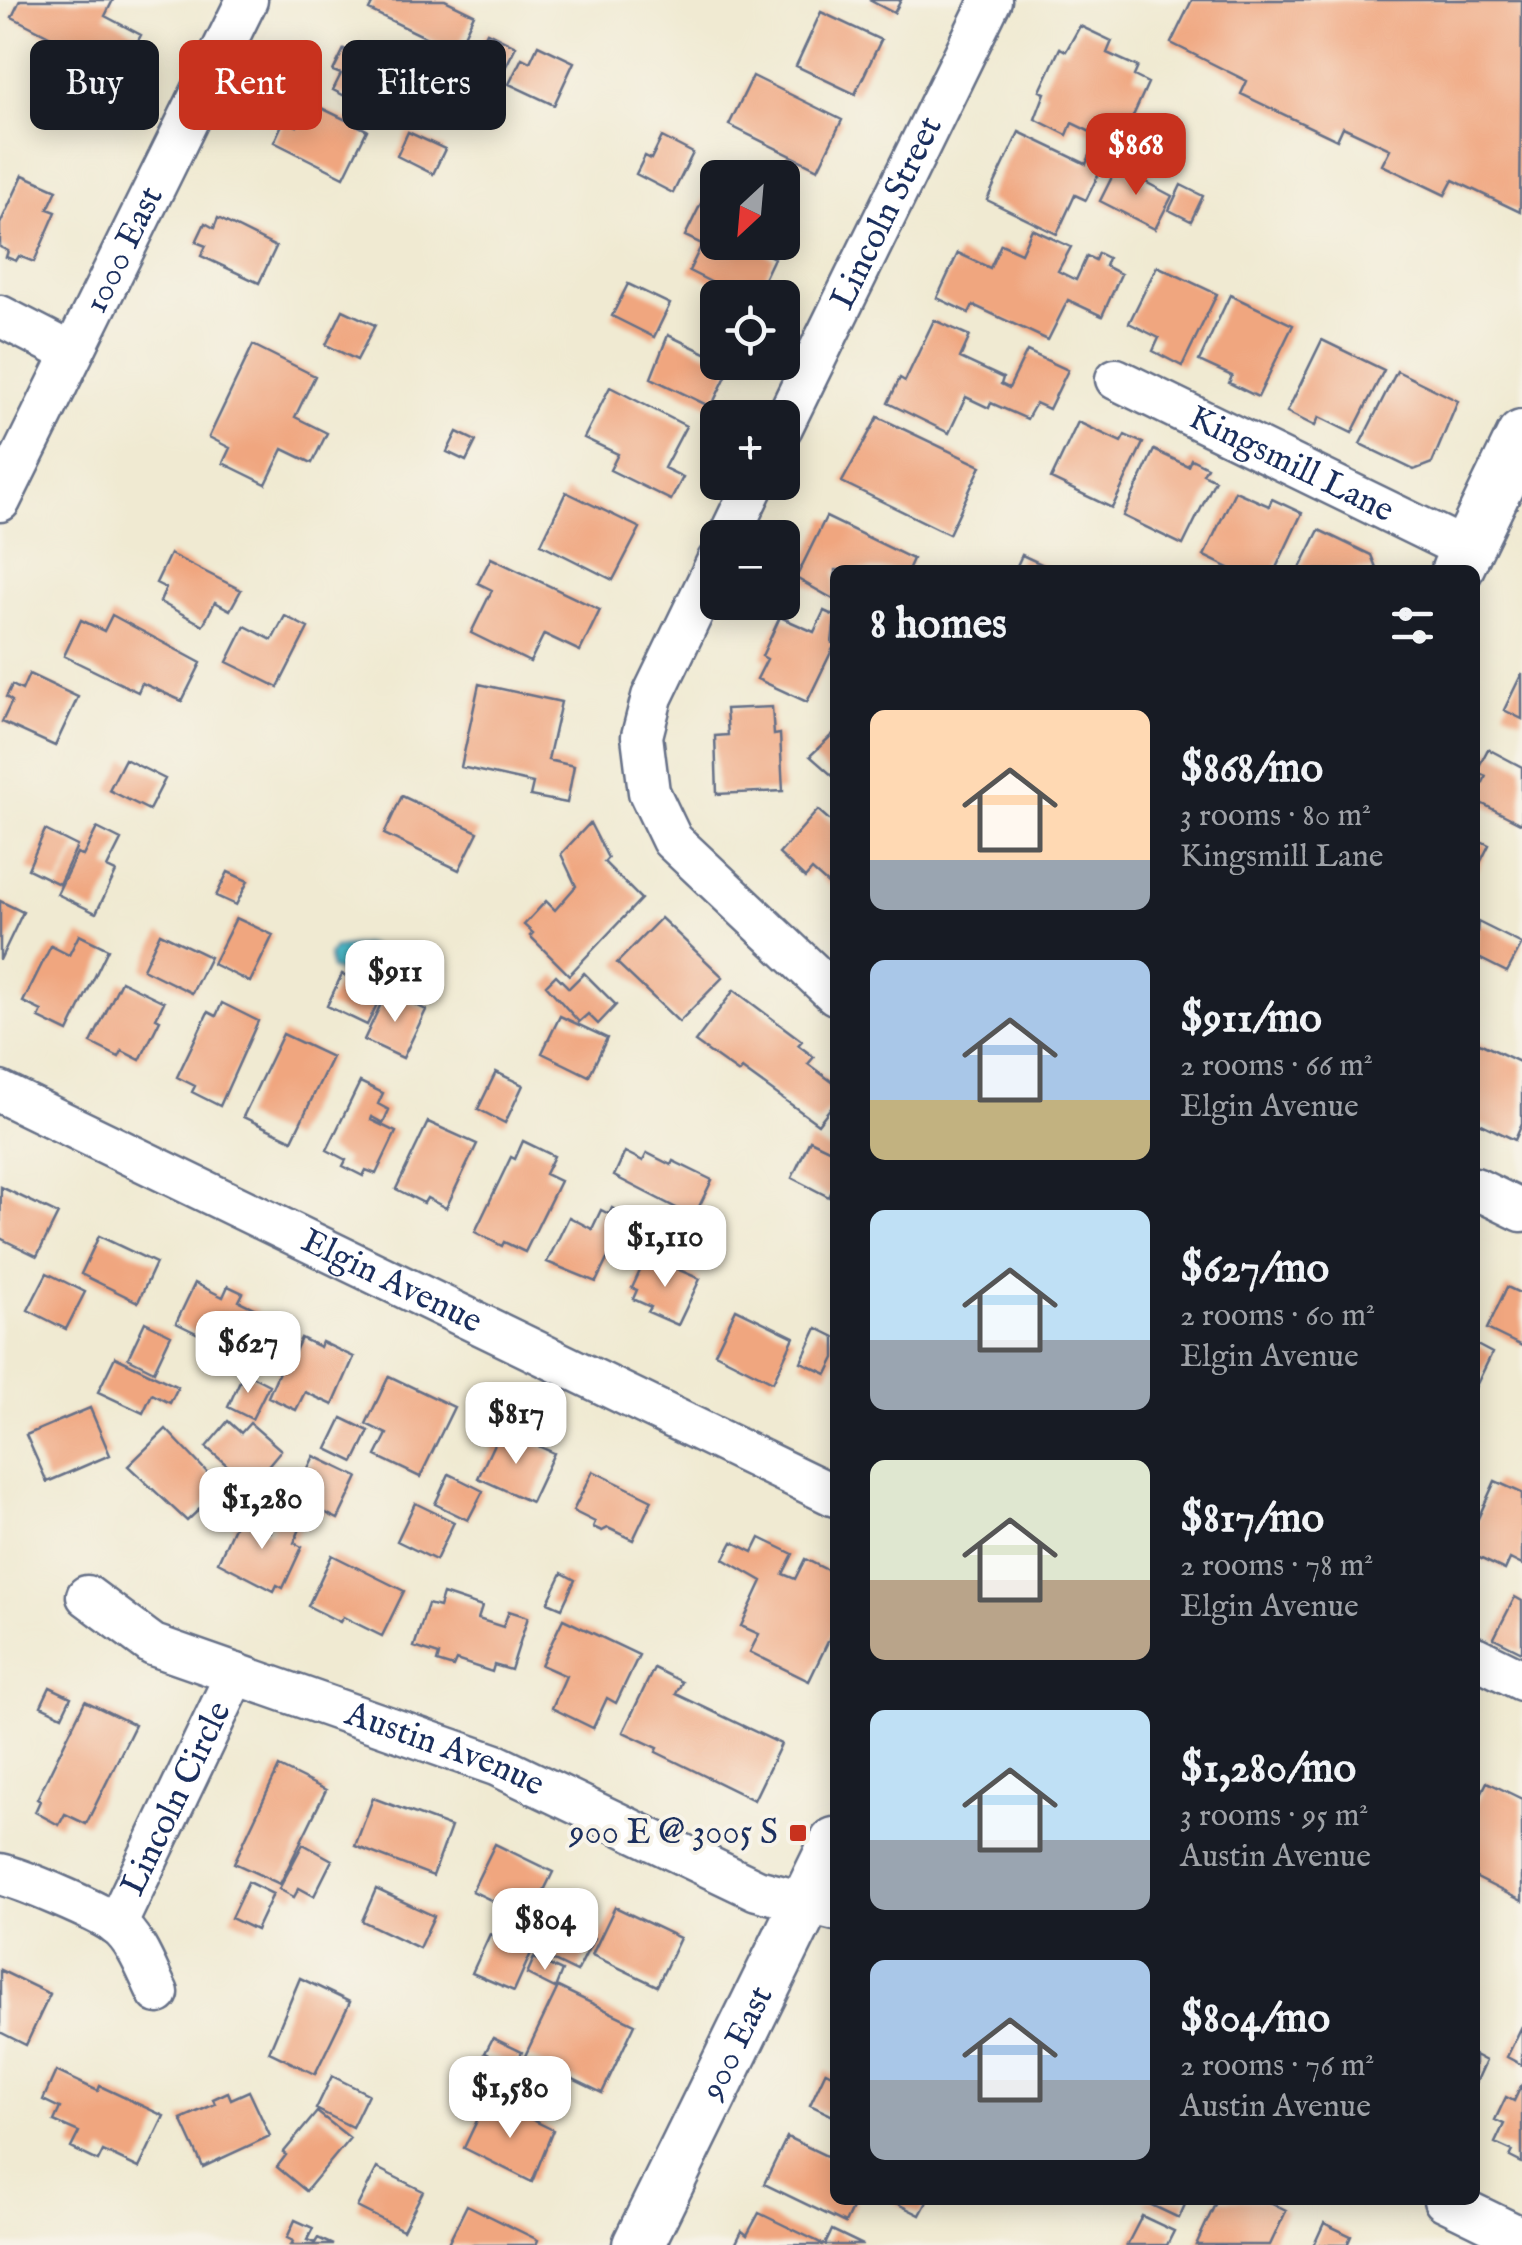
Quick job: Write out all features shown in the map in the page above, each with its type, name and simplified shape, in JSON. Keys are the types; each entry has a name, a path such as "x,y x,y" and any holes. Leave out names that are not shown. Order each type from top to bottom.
{"street":[{"name":"1000 East","path":"0,501 248,0"},
{"name":"Lincoln Street","path":"795,400 991,0"},
{"path":"0,316 72,353"},
{"name":"Kingsmill Lane","path":"1116,379 1462,560"},
{"path":"1462,560 1522,436"},
{"path":"700,597 652,697 642,736 649,792 672,840 830,989"},
{"name":"Elgin Avenue","path":"0,1092 830,1494"},
{"path":"1480,1190 1522,1211"},
{"name":"Austin Avenue","path":"87,1596 154,1645 496,1765 757,1890 820,1906"},
{"path":"1480,1660 1522,1680"},
{"name":"Lincoln Circle","path":"116,1924 236,1674"},
{"name":"900 East","path":"638,2245 820,1906 830,1864"},
{"name":"Lincoln Circle","path":"0,1874 116,1924 136,1948 158,1993"},
{"path":"1454,2205 1522,2238"}],"water":[{"path":"367,944 384,953 379,965 331,969 329,955 334,948"}],"building":[{"path":"20,0 113,0 105,16 141,35 138,40 57,40 12,17"},
{"path":"374,0 445,0 474,14 462,40 431,40 369,10"},
{"path":"869,0 901,0 894,13"},
{"path":"1192,0 1522,0 1520,212 1453,180 1445,195 1382,165 1390,149 1343,127 1337,140 1241,94 1247,81 1171,43"},
{"path":"821,12 881,40 855,94 796,66"},
{"path":"1080,26 1112,41 1107,53 1138,67 1134,76 1148,83 1123,138 1107,130 1103,138 1072,123 1067,135 1035,119 1045,93 1040,91 1060,48 1066,51"},
{"path":"487,32 504,40 483,40"},
{"path":"506,41 516,46 506,66"},
{"path":"538,45 574,62 554,105 509,84 522,58 530,62"},
{"path":"342,53 342,94 333,90 341,74 333,71"},
{"path":"753,76 842,120 818,169 729,125"},
{"path":"322,108 342,118 342,130 367,130 344,177 274,142 279,130 322,130"},
{"path":"408,132 445,149 433,174 397,156"},
{"path":"1019,132 1086,164 1093,149 1108,155 1086,200 1075,195 1057,234 987,200"},
{"path":"662,137 693,153 673,193 636,174 645,156 651,159"},
{"path":"1127,139 1152,151 1144,168 1119,157"},
{"path":"1117,167 1172,196 1155,229 1100,201"},
{"path":"23,175 57,190 48,209 56,212 34,262 19,256 16,261 6,257 8,251 0,247 0,224"},
{"path":"1181,185 1203,196 1191,221 1169,210"},
{"path":"700,205 700,243 685,236"},
{"path":"218,218 276,247 259,283 201,256 206,246 196,242 205,223 214,228"},
{"path":"1032,229 1071,247 1058,271 1076,280 1087,256 1095,260 1098,253 1108,258 1105,266 1121,274 1102,316 1068,300 1048,340 973,305 969,313 937,298 958,253 990,268 1001,244 1021,253"},
{"path":"700,248 700,260 773,260 764,280 707,280 689,271"},
{"path":"1157,266 1217,294 1182,366 1153,351 1159,338 1129,323"},
{"path":"628,284 670,304 654,337 612,316"},
{"path":"1230,295 1293,325 1258,397 1229,383 1232,376 1199,361"},
{"path":"343,310 375,325 357,360 326,345"},
{"path":"934,320 970,336 960,358 1003,378 1001,384 1009,388 1027,351 1068,370 1049,409 1036,403 1027,419 966,397 949,433 888,403 900,378 905,381"},
{"path":"668,335 700,350 700,380 724,380 714,400 700,402 651,378"},
{"path":"1322,340 1384,370 1352,433 1319,417 1315,426 1287,412"},
{"path":"253,345 315,376 295,417 327,433 312,463 283,449 266,484 223,463 230,448 209,437"},
{"path":"1397,371 1458,401 1432,463 1414,470 1360,444"},
{"path":"610,387 686,426 664,468 683,477 671,500 610,470 618,454 584,438"},
{"path":"878,417 981,466 949,534 842,482"},
{"path":"1078,422 1121,442 1125,435 1143,443 1112,508 1051,479"},
{"path":"457,432 476,441 466,461 447,452"},
{"path":"1154,450 1188,466 1191,459 1207,467 1203,474 1215,480 1183,545 1123,516"},
{"path":"1235,491 1269,506 1272,499 1302,513 1277,565 1223,565 1204,556"},
{"path":"566,492 640,528 613,580 541,544"},
{"path":"826,517 913,559 910,565 830,565 830,597 800,580 800,570"},
{"path":"1319,530 1371,555 1375,565 1302,565"},
{"path":"170,554 241,590 230,610 215,602 203,625 160,602 166,588 156,583"},
{"path":"1022,555 1043,565 1017,565"},
{"path":"491,558 600,610 580,651 544,634 530,662 471,633 492,590 478,583"},
{"path":"824,611 830,614 830,654 807,702 757,679 767,659 762,656 779,620 814,632"},
{"path":"112,615 201,663 182,701 142,683 138,692 64,656 81,620 104,631"},
{"path":"285,616 308,628 278,687 227,662 245,626 272,640"},
{"path":"1522,673 1522,719 1504,710"},
{"path":"29,674 78,697 55,746 2,722 12,701 6,697 12,685 22,690"},
{"path":"479,684 561,702 548,760 574,766 567,803 530,796 533,783 461,767"},
{"path":"772,707 774,735 780,734 783,791 717,794 715,736 728,735 726,709"},
{"path":"830,737 830,774 810,756"},
{"path":"1488,749 1522,767 1522,824 1480,803 1486,776 1480,774"},
{"path":"125,759 165,779 149,810 109,790"},
{"path":"402,796 478,832 459,870 384,834"},
{"path":"818,810 830,821 830,886 812,870 805,878 779,854"},
{"path":"590,823 608,858 604,862 641,899 569,975 524,925 546,901 555,910 576,886 561,854"},
{"path":"97,828 121,840 107,868 116,872 96,913 57,894 77,853 83,856"},
{"path":"45,830 77,846 59,884 28,869"},
{"path":"1480,840 1489,845 1480,863"},
{"path":"228,872 248,881 236,905 216,896"},
{"path":"0,901 23,912 0,960"},
{"path":"236,918 273,935 250,982 213,964"},
{"path":"661,918 723,977 679,1022 617,963"},
{"path":"1480,923 1522,944 1507,972 1480,958"},
{"path":"160,933 210,957 192,993 143,969"},
{"path":"79,935 108,949 68,1032 39,1018 42,1011 23,1002 51,946 69,955"},
{"path":"366,973 387,983 367,1025 327,1006 342,974 361,983"},
{"path":"584,973 616,1005 598,1024 588,1014 579,1022 546,985 556,975 569,988"},
{"path":"121,981 164,1002 156,1018 160,1020 140,1060 122,1051 119,1057 91,1043"},
{"path":"734,990 802,1041 798,1045 814,1057 808,1064 830,1080 830,1108 818,1124 742,1069 739,1073 695,1042"},
{"path":"387,991 426,1010 403,1058 364,1040"},
{"path":"222,1003 258,1021 220,1106 192,1092 195,1086 177,1077 208,1012 216,1016"},
{"path":"560,1016 607,1038 589,1076 542,1053"},
{"path":"283,1034 332,1057 292,1140 243,1117"},
{"path":"1480,1043 1522,1063 1522,1124 1515,1140 1480,1123"},
{"path":"496,1072 523,1085 505,1123 478,1109"},
{"path":"360,1082 383,1093 378,1104 389,1110 383,1123 372,1117 371,1120 396,1132 376,1174 366,1170 363,1176 343,1166 346,1160 327,1150"},
{"path":"428,1122 477,1144 446,1208 427,1198 424,1203 396,1189"},
{"path":"810,1140 830,1150 829,1197 792,1178"},
{"path":"523,1141 554,1156 545,1174 560,1181 525,1252 475,1232 511,1157 515,1159"},
{"path":"625,1152 643,1161 647,1153 671,1165 673,1161 712,1180 694,1217 614,1176"},
{"path":"1,1187 58,1214 37,1256 0,1238"},
{"path":"612,1208 628,1216 596,1282 547,1262 569,1217 592,1229 601,1210 609,1214"},
{"path":"99,1236 156,1263 138,1302 81,1274"},
{"path":"647,1256 700,1279 678,1325 648,1312 651,1307 633,1299 637,1290 632,1288"},
{"path":"47,1273 85,1292 66,1329 28,1310"},
{"path":"195,1283 223,1297 228,1286 243,1293 239,1301 258,1310 237,1353 176,1323"},
{"path":"1507,1287 1522,1294 1522,1346 1487,1329"},
{"path":"736,1309 794,1337 773,1382 715,1353"},
{"path":"145,1322 171,1335 154,1371 128,1358"},
{"path":"817,1328 830,1334 827,1374 801,1362"},
{"path":"301,1338 320,1347 322,1342 354,1357 333,1405 305,1392 296,1410 268,1397 281,1367 287,1369"},
{"path":"1480,1347 1492,1353 1480,1378"},
{"path":"115,1357 178,1387 170,1403 152,1394 143,1413 98,1392"},
{"path":"244,1372 269,1385 252,1419 228,1407"},
{"path":"389,1376 454,1407 420,1477 376,1456 387,1434 366,1424"},
{"path":"90,1408 110,1455 47,1482 26,1435"},
{"path":"342,1418 369,1431 354,1462 327,1449"},
{"path":"228,1421 241,1433 250,1423 281,1450 251,1486 206,1447"},
{"path":"166,1429 222,1488 187,1521 128,1466"},
{"path":"499,1433 554,1453 531,1502 478,1478"},
{"path":"314,1456 358,1477 338,1519 294,1497"},
{"path":"593,1471 652,1500 633,1540 608,1528 602,1531 593,1527 595,1522 573,1511"},
{"path":"449,1474 483,1491 468,1520 435,1504"},
{"path":"1495,1481 1522,1493 1522,1565 1510,1559 1505,1570 1480,1558 1480,1514"},
{"path":"415,1503 454,1522 436,1560 397,1541"},
{"path":"238,1518 270,1532 276,1518 300,1529 294,1543 302,1547 283,1588 277,1585 274,1591 218,1562"},
{"path":"760,1538 793,1554 783,1574 795,1579 805,1559 830,1572 830,1637 809,1681 750,1652 759,1634 741,1626 762,1581 724,1559 733,1542 753,1552"},
{"path":"332,1555 404,1591 382,1636 308,1606"},
{"path":"562,1573 575,1580 562,1608 548,1602"},
{"path":"443,1594 482,1607 478,1619 503,1627 509,1611 528,1617 511,1670 494,1665 492,1672 456,1660 453,1667 437,1662 439,1655 414,1647 428,1604 439,1607"},
{"path":"1515,1597 1522,1601 1522,1652 1494,1638"},
{"path":"563,1619 639,1655 616,1703 607,1698 593,1728 552,1708 566,1676 541,1665"},
{"path":"654,1668 682,1682 676,1694 781,1744 754,1800 623,1732"},
{"path":"50,1687 71,1697 62,1716 41,1706"},
{"path":"85,1701 135,1725 86,1824 65,1814 59,1825 35,1812 40,1801 37,1799"},
{"path":"279,1767 326,1790 280,1884 234,1863"},
{"path":"1487,1782 1522,1799 1522,1901 1480,1880 1480,1796"},
{"path":"373,1798 451,1827 433,1876 355,1846"},
{"path":"303,1844 332,1860 314,1896 299,1888 294,1897 279,1889"},
{"path":"495,1844 553,1872 530,1919 472,1891"},
{"path":"248,1882 273,1894 256,1930 231,1918"},
{"path":"376,1889 434,1916 419,1948 362,1921"},
{"path":"615,1907 680,1938 657,1986 592,1955"},
{"path":"557,1920 594,1938 577,1972 540,1954"},
{"path":"490,1934 531,1953 514,1991 472,1973"},
{"path":"534,1958 562,1971 555,1988 527,1974"},
{"path":"0,1970 50,1994 26,2045 0,2032"},
{"path":"300,1978 350,2002 315,2074 269,2052"},
{"path":"558,1987 635,2024 602,2093 525,2056"},
{"path":"1522,2026 1522,2065 1507,2057"},
{"path":"493,2038 522,2052 515,2067 485,2053"},
{"path":"56,2071 98,2091 100,2086 164,2116 139,2168 103,2151 98,2161 71,2148 79,2132 54,2121 60,2108 43,2100"},
{"path":"826,2071 830,2073 830,2115 810,2105"},
{"path":"332,2076 368,2094 352,2127 316,2109"},
{"path":"1522,2084 1522,2163 1510,2157 1513,2151 1495,2143 1504,2124 1495,2120 1506,2097 1514,2101"},
{"path":"511,2086 538,2100 531,2115 503,2100"},
{"path":"249,2091 270,2136 203,2167 181,2119 215,2104 213,2099 228,2092 231,2099"},
{"path":"498,2103 553,2130 532,2182 464,2148 483,2108 493,2113"},
{"path":"317,2112 350,2138 306,2191 277,2167 286,2155 283,2153"},
{"path":"787,2137 830,2158 830,2205 854,2205 845,2223 764,2184"},
{"path":"377,2168 423,2191 403,2230 357,2207"},
{"path":"467,2205 538,2240 536,2245 447,2245"},
{"path":"900,2205 925,2205 920,2215"},
{"path":"1152,2205 1185,2205 1179,2218"},
{"path":"1215,2205 1274,2205 1286,2211 1270,2245 1196,2245"},
{"path":"759,2213 825,2245 735,2245 742,2231 747,2235"},
{"path":"1142,2216 1174,2231 1167,2245 1127,2245"},
{"path":"295,2220 313,2228 307,2240 315,2243 318,2238 333,2245 291,2245 293,2241 287,2238"},
{"path":"1324,2223 1351,2236 1347,2245 1314,2245"},
{"path":"832,2230 863,2245 825,2245"}],"place":[{"name":"900 E @ 3005 S","path":"798,1833"}]}
